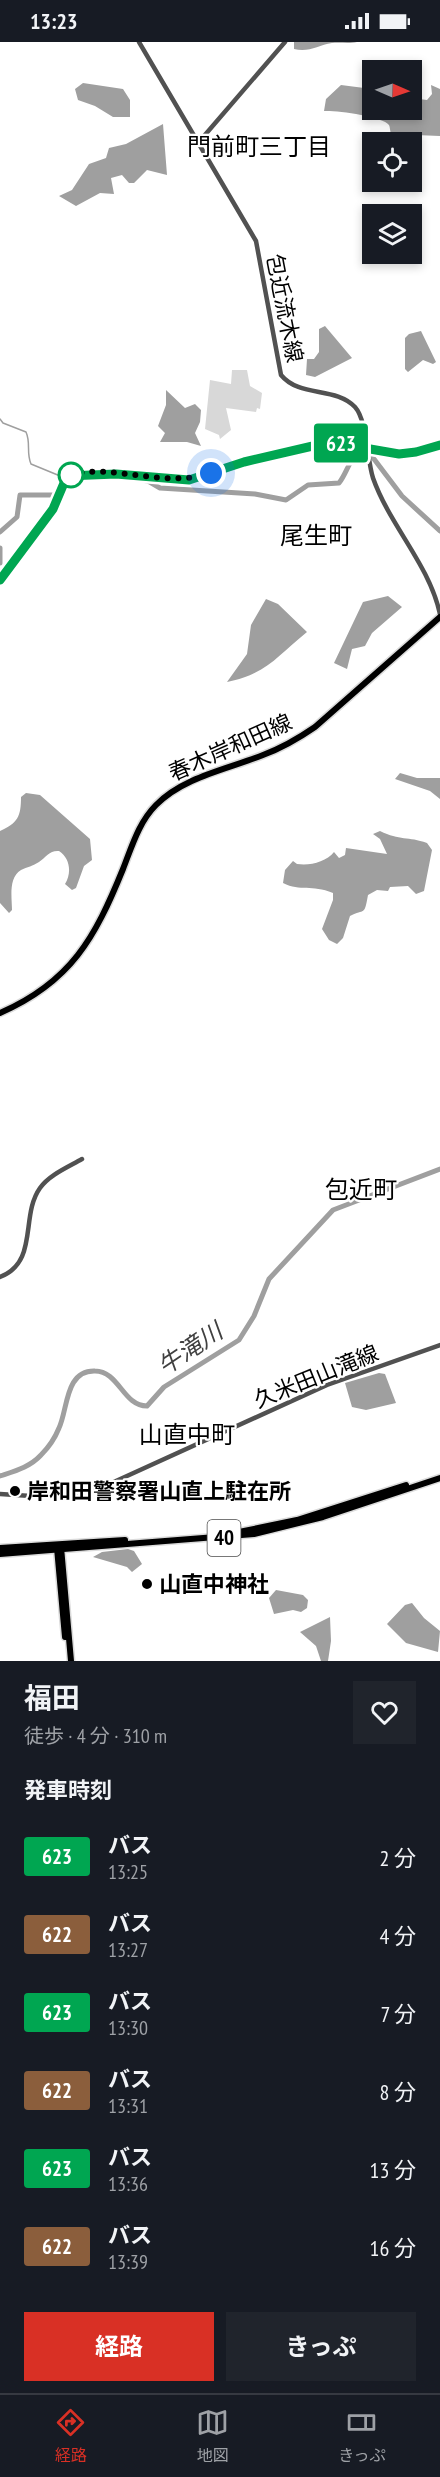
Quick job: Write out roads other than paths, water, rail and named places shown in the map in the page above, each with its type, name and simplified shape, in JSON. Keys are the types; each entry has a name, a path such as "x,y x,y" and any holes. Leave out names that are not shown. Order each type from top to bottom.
{"main road":[{"name":"春木岸和田線","path":"0,1013 48,986 79,956 102,920 138,831 150,812 165,797 194,781 294,741 315,727 440,616"},
{"name":"40","path":"0,1554 231,1537 276,1530 440,1475"},
{"name":"40","path":"0,1548 59,1548"},
{"path":"59,1548 70,1661"}],"street":[{"name":"包近流木線","path":"140,42 256,241 281,375 293,386 338,397 350,403 360,415 373,479 429,580 440,616"},
{"path":"198,143 285,42"},
{"path":"66,477 74,474 116,474 189,480 244,462 330,442 367,450 405,454 440,445"},
{"path":"0,1276 10,1272 22,1258 38,1190 44,1183 82,1159"},
{"name":"久米田山滝線","path":"0,1494 32,1496 94,1491 327,1385 440,1345"}],"waterway":[{"path":"0,419 3,423 26,432 31,464 65,478"},
{"path":"113,476 148,481 160,488 255,494 286,500 308,485 339,483 354,458 358,455 371,455 402,496 440,531"},
{"path":"0,532 17,517 20,495 57,495 63,481 86,476"},
{"path":"0,548 0,563"},
{"name":"牛滝川","path":"0,1476 27,1466 46,1449 62,1420 73,1384 85,1372 95,1371 110,1376 132,1401 147,1406 164,1387 239,1340 254,1316 269,1279 333,1210 440,1169"}],"place":[{"name":"岸和田警察署山直上駐在所","path":"15,1491"},
{"name":"山直中神社","path":"147,1584"}],"district":[{"name":"門前町三丁目","path":"259,147"},
{"name":"尾生町","path":"316,536"},
{"name":"包近町","path":"361,1190"},
{"name":"山直中町","path":"187,1435"}]}
